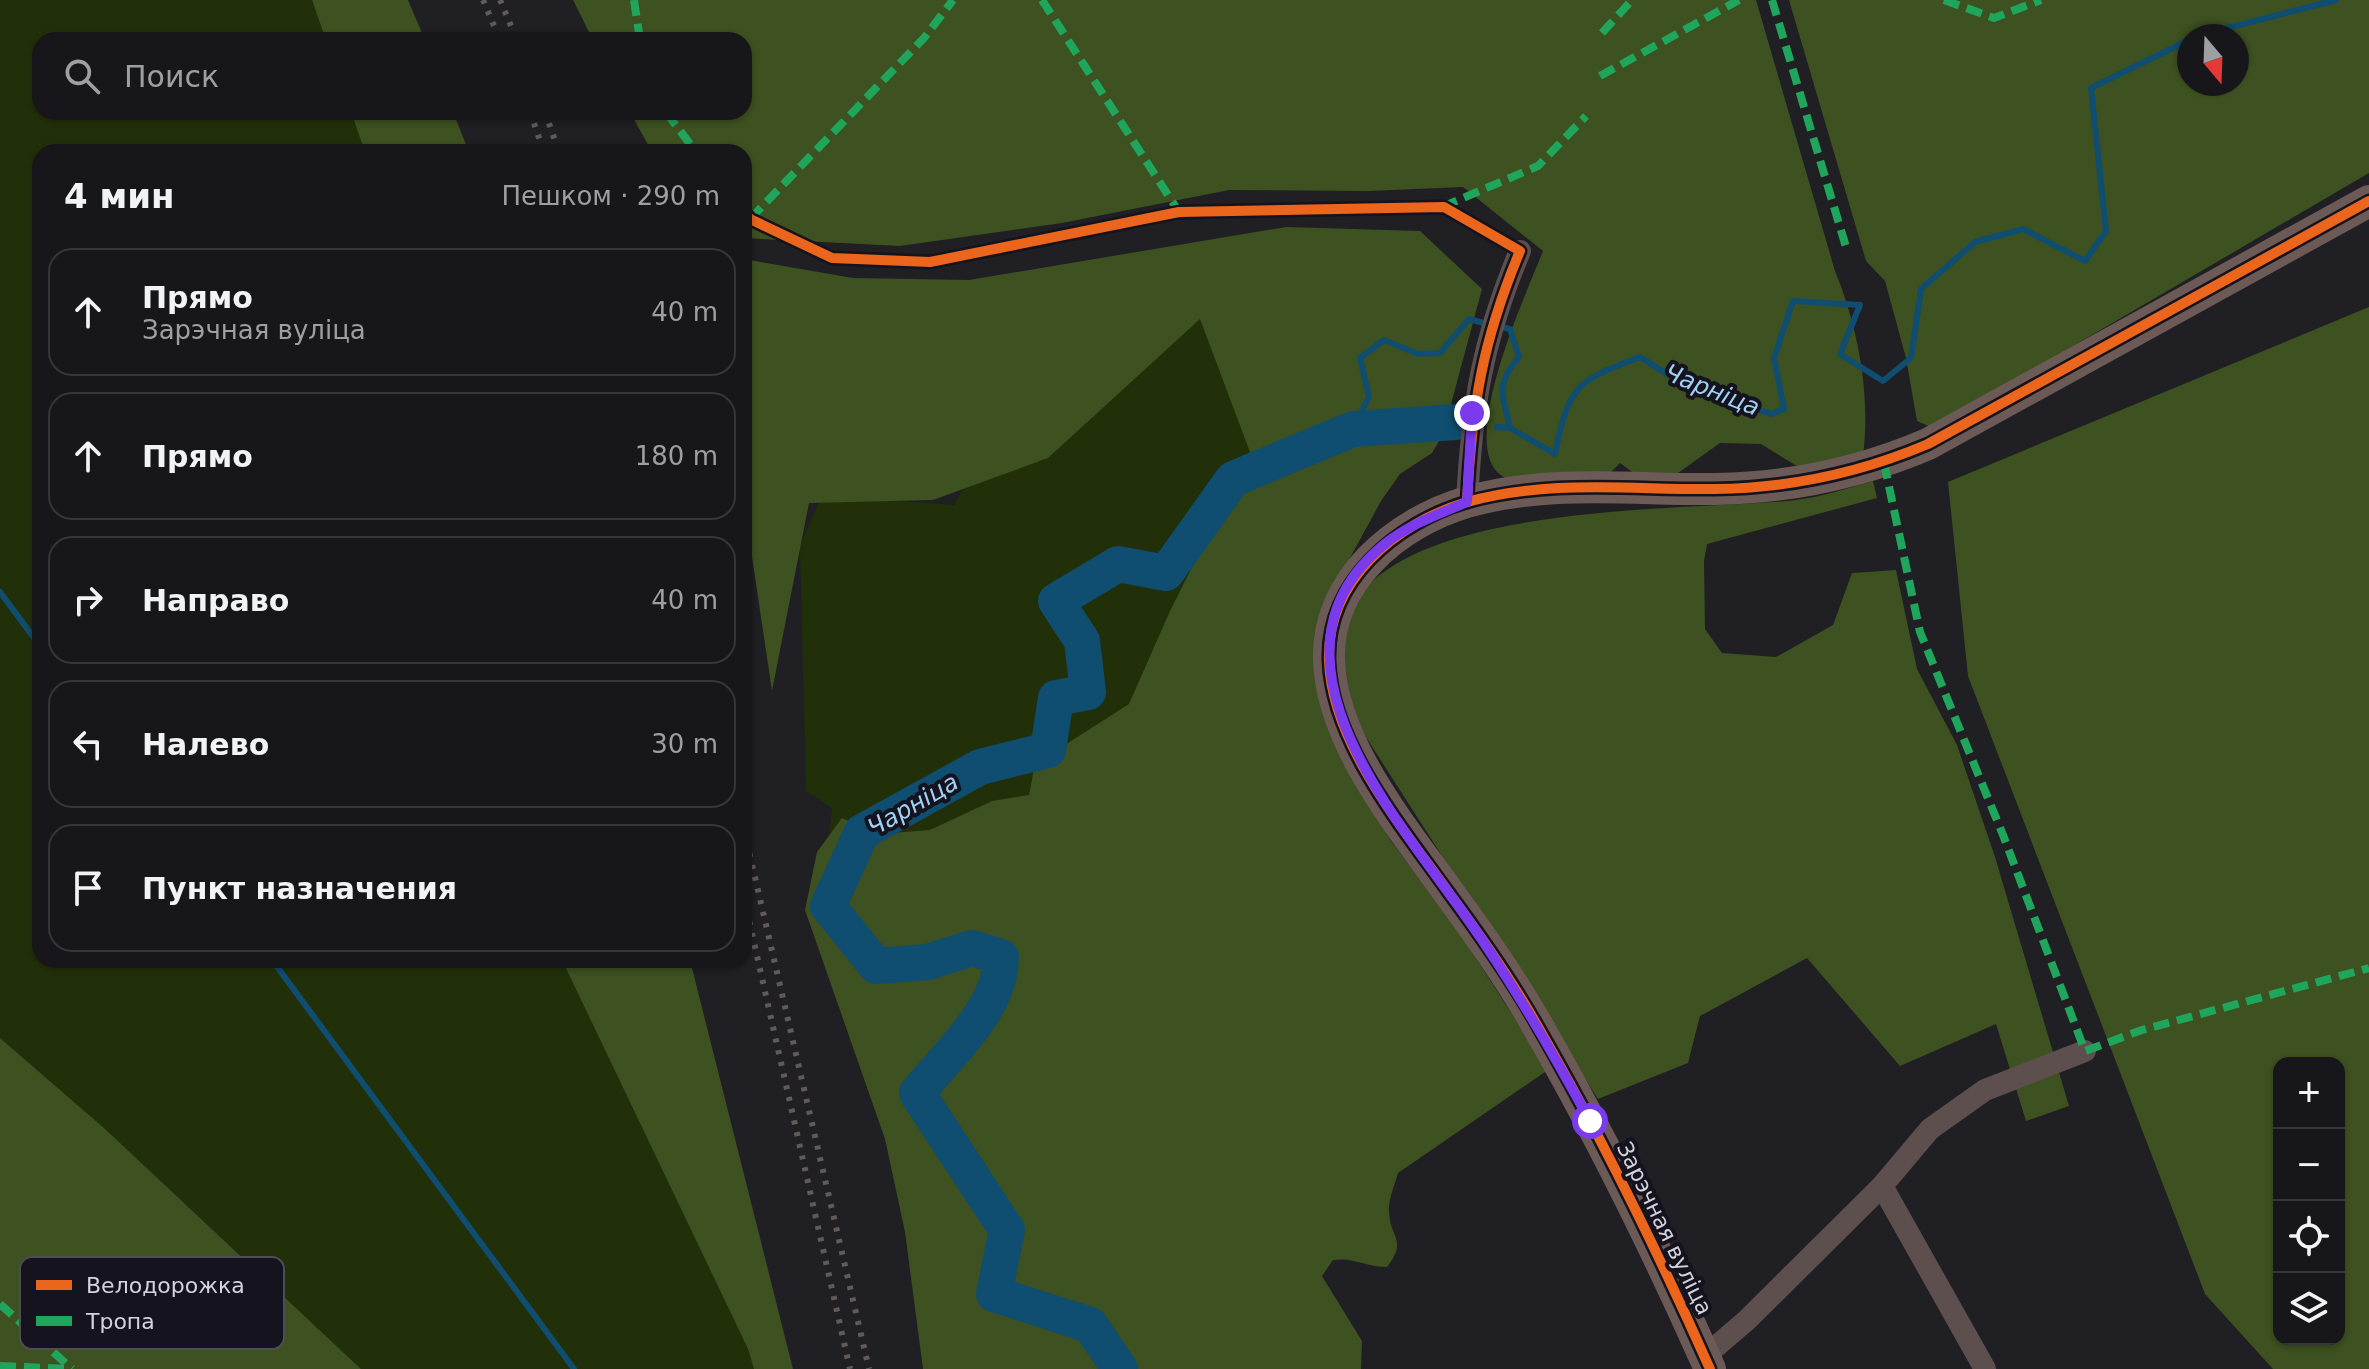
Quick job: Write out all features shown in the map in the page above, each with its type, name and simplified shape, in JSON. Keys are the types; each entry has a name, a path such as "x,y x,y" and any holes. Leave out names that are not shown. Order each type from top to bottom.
{"street":[{"name":"Зарэчная вуліца","path":"1707,1363 1616,1172 1535,1022 1383,799 1345,727 1333,693 1329,660 1332,627 1342,597 1359,570 1398,536 1422,520 1467,502 1532,490 1586,486 1718,489 1810,481 1884,463 1928,444 2369,201"},
{"path":"1467,502 1472,413 1488,336 1495,310 1520,251"},
{"path":"1707,1363 1882,1186 1930,1129 1985,1090 2085,1051"},
{"path":"1882,1186 1985,1369"}],"green space":[{"path":"0,0 312,0 323,32 32,32 32,120 354,120 362,144 32,144 32,968 566,968 748,1349 754,1369 361,1369 284,1297 284,1257 242,1257 104,1128 0,1038"},
{"path":"312,0 408,0 422,32 323,32"},
{"path":"573,0 1756,0 1856,338 1864,385 1863,455 1805,471 1761,444 1720,443 1664,483 1647,483 1620,463 1601,482 1509,479 1492,465 1487,441 1489,408 1510,334 1543,251 1463,187 1368,191 1229,190 1062,223 900,246 752,238 752,144 648,144 634,120 752,120 752,32 589,32"},
{"path":"1789,0 2369,0 2369,173 1933,428 1917,421 1906,358 1885,281 1866,261"},
{"path":"354,120 456,120 466,144 362,144"},
{"path":"1286,227 1420,231 1482,289 1443,434 1432,453 1400,474 1381,501 1326,602 1358,786 1391,841 1457,929 1548,1070 1398,1173 1389,1207 1397,1245 1387,1267 1333,1260 1322,1276 1362,1341 1361,1369 923,1369 905,1232 885,1139 805,910 817,852 842,818 878,834 930,830 992,801 1029,795 1035,764 1129,704 1170,611 1250,452 1200,319 1048,458 933,500 809,503 772,691 752,557 752,260 853,278 969,280"},
{"path":"1234,244 1333,505 1138,864 824,891 832,808 806,791 800,546 826,486 900,501 954,505 980,458"},
{"path":"2369,307 2369,1369 2273,1369 2205,1294 1968,676 1948,482"},
{"path":"1873,481 1877,498 1707,544 1704,561 1705,629 1722,653 1776,657 1833,625 1852,573 1896,570 1917,669 1957,745 1995,857 2069,1106 2026,1121 1996,1024 1900,1066 1807,958 1700,1016 1688,1063 1598,1099 1362,731 1344,677 1341,648 1346,620 1373,581 1419,552 1479,532 1547,519 1618,511 1796,500"},
{"path":"566,968 692,968 793,1369 754,1369 748,1349"},
{"path":"0,1038 104,1128 242,1257 20,1257 20,1349 284,1349 284,1297 361,1369 0,1369"}],"waterway":[{"name":"Чарніца","path":"2243,24 2336,0"},
{"name":"Чарніца","path":"1497,427 1510,428 1555,454 1565,413 1579,389 1602,373 1640,357 1678,381 1771,414 1784,409 1774,358 1793,301 1860,305 1840,354 1883,381 1911,358 1921,289 1975,242 2023,229 2085,261 2106,231 2091,88 2177,46"},
{"name":"Чарніца","path":"1353,429 1369,397 1360,358 1384,340 1418,354 1440,353 1469,319 1487,324"},
{"name":"Чарніца","path":"1498,326 1510,329 1519,357 1506,376 1502,391 1510,428"},
{"name":"Чарніца","path":"1120,1369 1090,1325 994,1294 1007,1230 917,1093 983,1013 999,976 1001,957 972,948 928,962 876,966 828,906 862,832 980,767 1048,750 1056,698 1088,692 1082,641 1056,601 1118,564 1166,573 1233,479 1353,429 1456,422"},
{"path":"0,592 32,635"},
{"path":"278,968 574,1369"}],"railway":[{"path":"483,0 497,32"},
{"path":"500,0 514,32"},
{"path":"533,120 541,144"},
{"path":"548,120 556,144"},
{"path":"752,864 869,1369"},
{"path":"752,934 850,1369"}],"marked path":[{"path":"634,0 639,32"},
{"path":"752,217 924,38 953,0"},
{"path":"1042,0 1179,212"},
{"path":"1602,33 1632,0"},
{"path":"1600,76 1739,0"},
{"path":"1772,0 1846,247"},
{"path":"1944,0 1994,18 2041,0"},
{"path":"1442,207 1538,166 1586,116"},
{"path":"672,120 690,144"},
{"path":"1884,463 1920,632 2003,835 2085,1051 2142,1030 2369,968"},
{"path":"0,1304 20,1322"},
{"path":"50,1349 72,1369"},
{"path":"0,1366 69,1369"}],"cycle path":[{"path":"1710,1369 1628,1195 1537,1025 1495,958 1392,813 1356,754 1333,692 1329,661 1331,632 1339,605 1370,559 1391,540 1415,524 1467,502 1528,490 1559,488 1715,489 1770,486 1850,471 1928,444 2369,201"},
{"path":"752,220 832,258 930,262 1179,212 1444,207 1520,251 1496,315 1481,374 1467,502"}],"route":[{"path":"1472,413 1467,502 1422,520 1386,544 1359,570 1342,597 1332,627 1329,660 1333,693 1345,727 1383,799 1470,921 1535,1022 1590,1121"}]}
